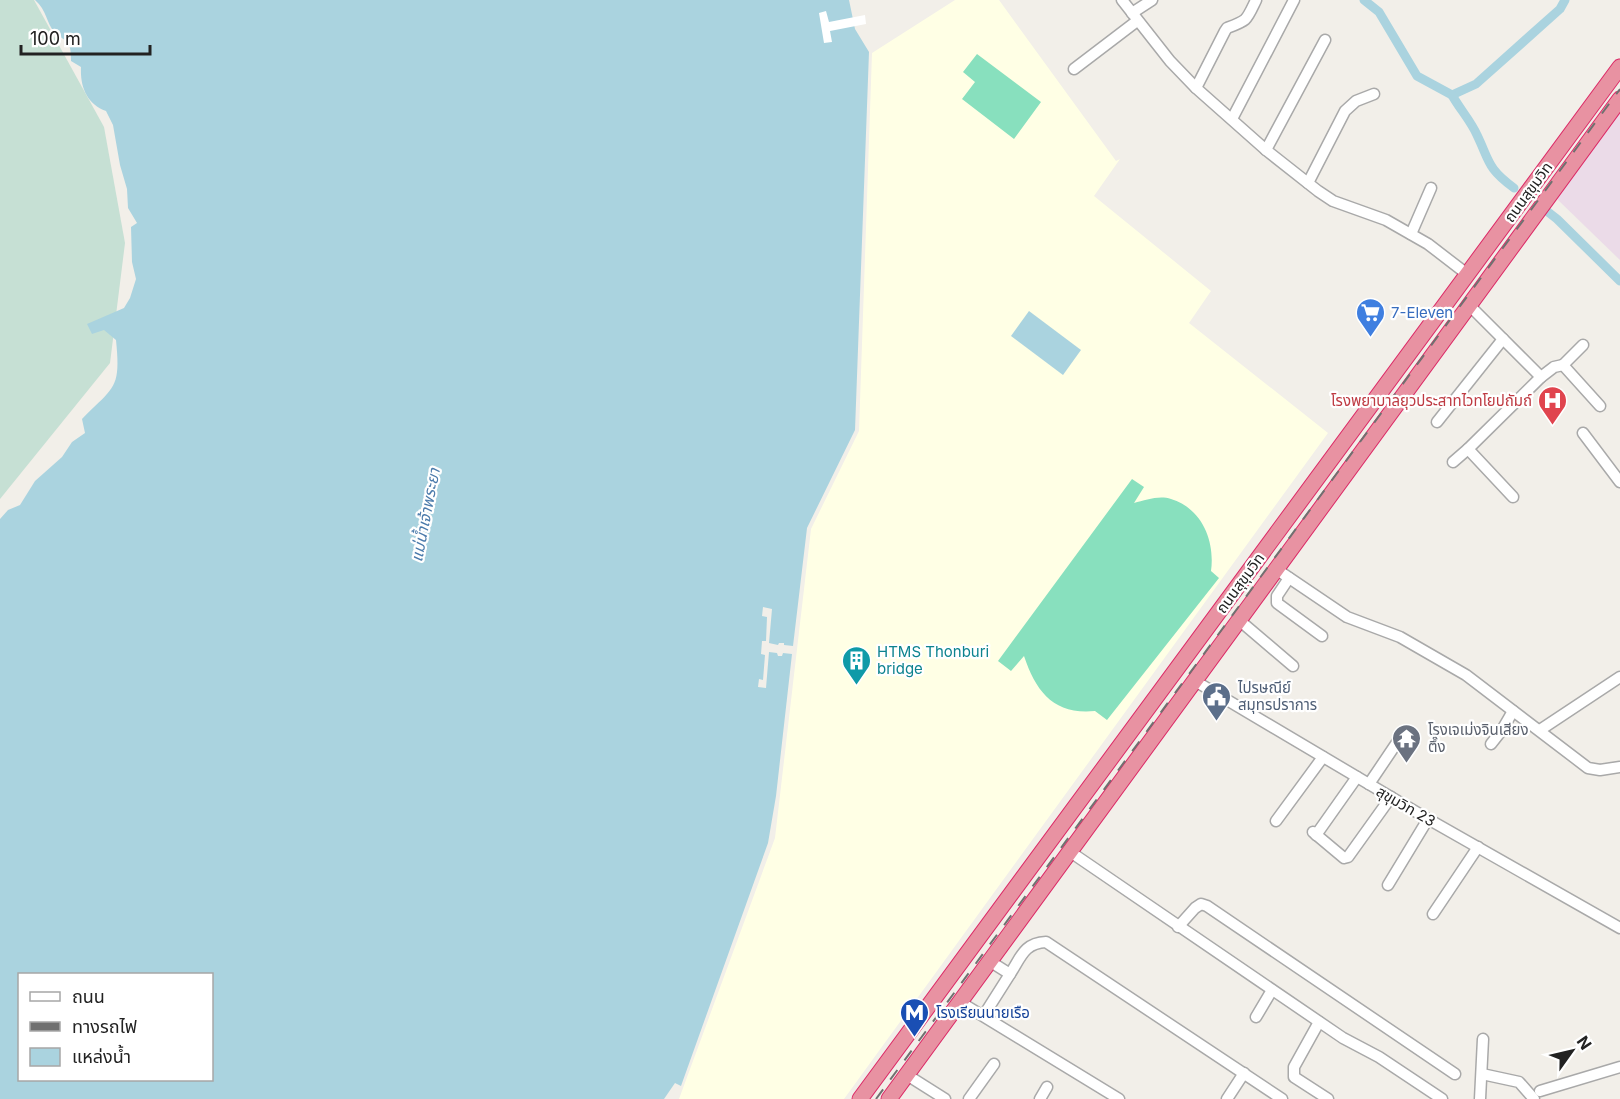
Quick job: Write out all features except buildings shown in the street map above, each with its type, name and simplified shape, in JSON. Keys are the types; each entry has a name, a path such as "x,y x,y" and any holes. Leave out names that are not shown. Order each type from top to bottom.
{"highway":[{"name":"ถนนสุขุมวิท","path":"860,1099 1620,67"},
{"name":"ถนนสุขุมวิท","path":"889,1099 1620,99"},
{"path":"1027,874 1041,893"},
{"path":"1006,903 1031,907"}],"street":[{"path":"1122,0 1170,61 1196,88 1266,150 1333,201 1386,220 1428,244 1467,274"},
{"path":"1074,69 1152,0"},
{"path":"1196,88 1227,28 1240,25 1245,21 1256,0"},
{"path":"1232,119 1294,0"},
{"path":"1266,150 1325,40"},
{"path":"1308,183 1345,111 1356,101 1374,94"},
{"path":"1411,234 1431,188"},
{"path":"1469,305 1541,378"},
{"path":"1437,422 1503,339"},
{"path":"1453,462 1541,378 1554,367 1563,365 1583,345"},
{"path":"1563,365 1600,406"},
{"path":"1583,433 1618,474"},
{"path":"1468,449 1513,497"},
{"path":"1276,569 1347,617 1401,637 1466,675 1588,768 1600,770 1620,767"},
{"path":"1289,578 1277,596 1277,603 1322,636"},
{"path":"1239,620 1293,666"},
{"path":"1540,730 1620,677"},
{"name":"สุขุมวิท 23","path":"1195,681 1428,819 1620,928"},
{"path":"1491,744 1513,711"},
{"path":"1369,784 1398,741"},
{"path":"1276,821 1323,756"},
{"path":"1357,777 1315,834 1344,858 1348,857 1391,797"},
{"path":"1388,885 1428,819"},
{"path":"1433,914 1478,847"},
{"path":"1069,851 1319,1022 1359,1048 1379,1057 1442,1099"},
{"path":"1178,927 1195,908 1201,904 1207,906 1455,1074"},
{"path":"984,1015 1028,946 1036,942 1046,942 1282,1099"},
{"path":"991,962 1010,974"},
{"path":"1256,1017 1272,990"},
{"path":"960,1002 1119,1099"},
{"path":"1319,1022 1294,1067 1294,1077 1328,1099"},
{"path":"1480,1099 1483,1039"},
{"path":"969,1099 994,1064"},
{"path":"1482,1074 1519,1082 1537,1095 1620,1067"},
{"path":"1227,1099 1244,1073"},
{"path":"907,1075 945,1099"},
{"path":"1040,1099 1047,1088"}],"shaded area":[{"path":"0,0 34,0 104,127 125,243 110,363 0,499"},
{"name":"โรงเรียนนายเรือ","path":"955,0 999,0 1116,161 1120,159 1094,196 1211,291 1189,323 1328,433 844,1099 679,1099 775,838 811,529 859,431 872,53"},
{"path":"1620,109 1620,260 1556,198"}],"green space":[{"path":"977,54 1041,102 1014,139 962,99 975,82 963,72"},
{"path":"1132,479 1144,487 1134,503 1152,498 1171,499 1191,510 1199,519 1209,538 1211,571 1219,578 1107,720 1095,711 1068,709 1058,705 1041,690 1034,680 1024,656 1011,671 998,661"}],"water":[{"name":"แม่น้ำเจ้าพระยา","path":"35,0 849,0 855,29 869,52 855,430 807,528 793,646 784,645 784,643 778,645 769,643 772,609 763,607 762,616 767,617 766,641 762,641 761,654 765,655 763,680 759,679 758,687 766,688 769,652 777,653 778,656 782,656 783,653 792,654 776,796 768,843 681,1086 675,1083 664,1099 0,1099 0,519 8,510 20,505 35,481 62,457 72,442 85,433 82,419 113,386 117,369 116,340 104,330 92,334 87,324 124,308 136,279 132,262 131,227 137,223 128,208 127,189 113,125 106,111 89,99 83,88 81,67 71,61 68,44 52,29"},
{"path":"1029,311 1081,350 1063,375 1011,336"}],"pier":[{"path":"826,11 829,22 865,15 866,24 830,31 832,42 824,43 819,13"}],"waterway":[{"path":"1364,0 1379,12 1417,76 1452,95 1476,84 1560,9 1565,0"},
{"path":"1452,95 1474,130 1494,170 1514,188"},
{"path":"1548,212 1620,281"}],"railway":[{"path":"876,1099 1620,89"}],"place":[{"name":"7-Eleven","path":"1370,338"},
{"name":"โรงพยาบาลยุวประสาทไวทโยปถัมถ์","path":"1553,426"},
{"name":"HTMS Thonburi bridge","path":"856,686"},
{"name":"ไปรษณีย์ สมุทรปราการ","path":"1217,722"},
{"name":"โรงเจเม่งจินเสียง ตึ๊ง","path":"1407,764"},
{"name":"โรงเรียนนายเรือ","path":"915,1038"}]}
